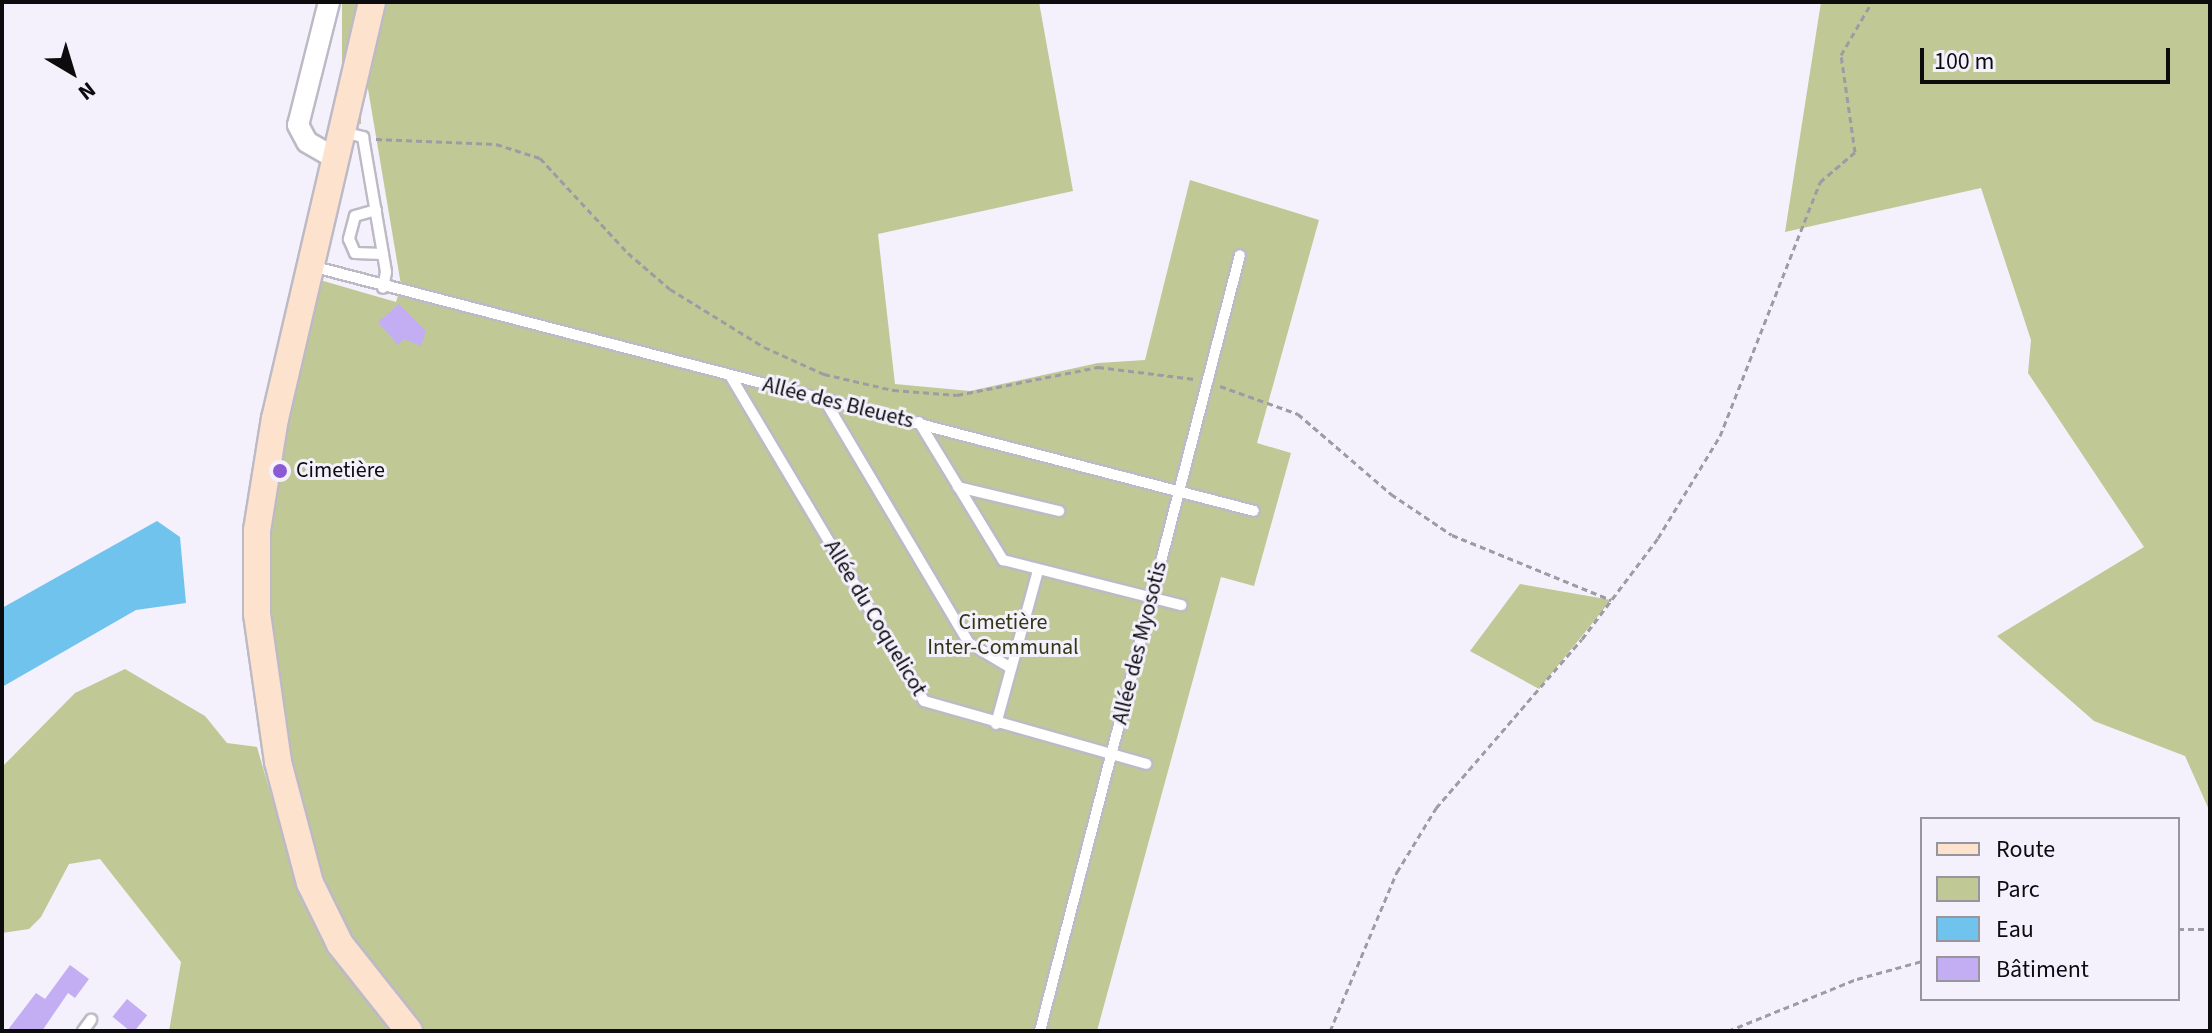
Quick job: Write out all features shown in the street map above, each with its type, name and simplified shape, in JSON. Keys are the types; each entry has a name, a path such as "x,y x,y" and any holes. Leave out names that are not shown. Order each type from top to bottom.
{"main road":[{"path":"372,2 352,134 335,158 310,265 257,530 259,648 278,762 310,883 340,944 409,1031"}],"street":[{"path":"329,2 298,125 307,142 335,158"}],"lane":[{"path":"352,134 376,210 383,254 383,288"},
{"path":"376,210 355,216 349,239 355,253 383,254"},
{"name":"Allée des Myosotis","path":"1040,1031 1240,255"},
{"name":"Allée des Bleuets","path":"310,265 420,299 919,422 1254,511"},
{"name":"Allée du Coquelicot","path":"731,377 924,701 996,724 1146,764"},
{"path":"824,399 969,643 1011,668"},
{"path":"919,422 1003,560 1181,605"},
{"path":"958,487 1059,511"},
{"path":"996,724 1038,570"},
{"path":"83,1031 91,1020"}],"path":[{"path":"1330,1031 1397,872 1436,808 1611,600 1720,436 1820,182 1855,152 1841,55 1872,2"},
{"path":"352,134 496,144 540,158 628,253 670,289 764,347 848,381 957,395 1119,366 1206,383 1298,414 1391,494 1462,541 1611,600"},
{"path":"2180,929 2210,929"},
{"path":"1728,1031 1857,979 1920,962"}],"green space":[{"path":"342,2 361,2 361,124 342,124"},
{"name":"Cimetière Inter-Communal","path":"383,2 1039,2 1073,191 878,234 895,384 970,391 1098,363 1145,360 1190,180 1319,220 1257,443 1291,453 1254,586 1221,577 1097,1031 422,1031 377,981 332,911 296,799 270,607 270,547 283,449 320,280 396,302 401,285 366,77"},
{"path":"1821,2 2210,2 2210,812 2185,756 2094,721 1997,636 2144,547 2028,373 2031,340 1981,188 1785,232"},
{"path":"1520,584 1611,600 1539,689 1470,651"},
{"path":"125,669 205,716 227,743 257,747 302,902 339,964 397,1031 169,1031 181,962 100,859 69,864 41,917 29,929 2,933 2,767 75,693"}],"water":[{"path":"157,521 180,537 186,603 136,610 2,687 2,608"}],"building":[{"path":"399,304 426,331 421,346 404,339 398,345 378,322"},
{"path":"70,965 89,979 75,998 68,993 42,1031 7,1031 36,993 45,999"},
{"path":"127,999 147,1015 135,1031 130,1031 113,1017"}],"place":[{"name":"Cimetière","path":"280,471"}]}
